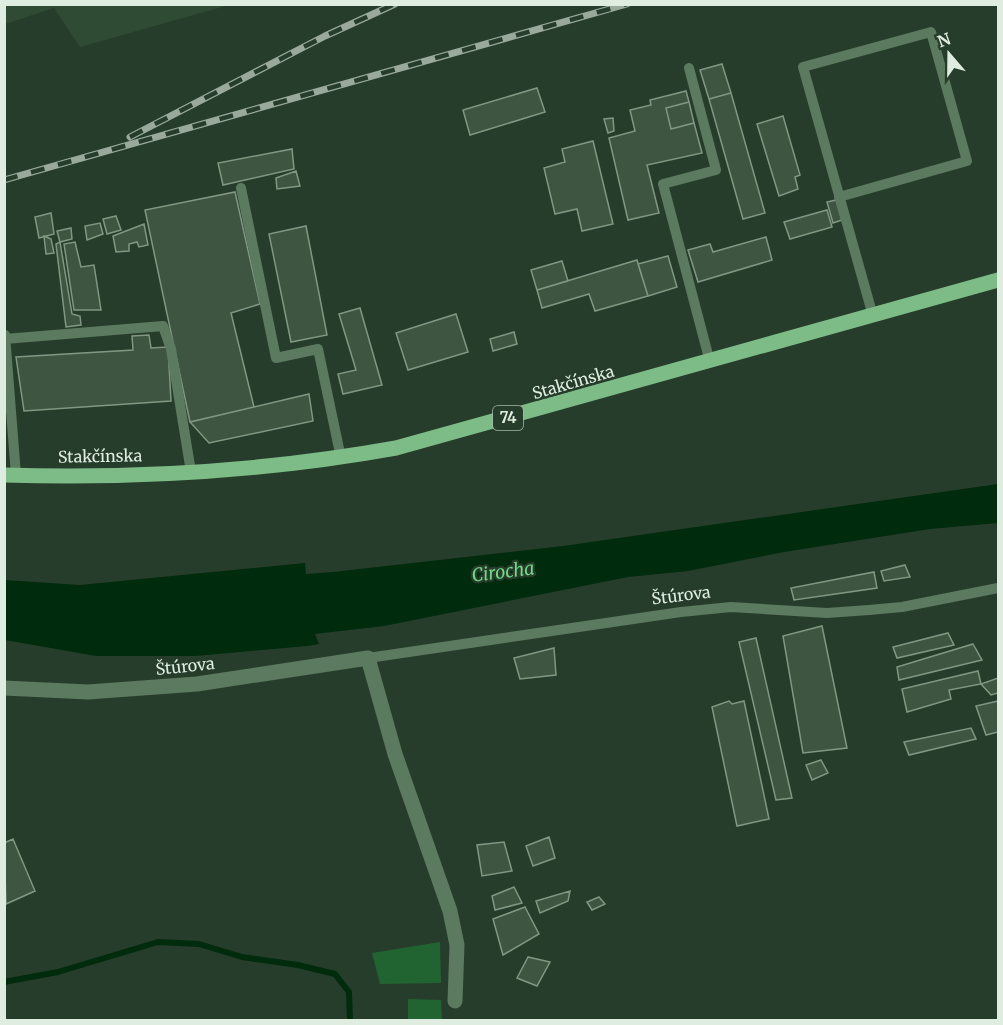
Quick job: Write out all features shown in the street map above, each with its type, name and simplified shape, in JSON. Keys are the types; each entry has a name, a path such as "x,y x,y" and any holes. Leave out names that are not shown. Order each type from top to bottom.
{"main road":[{"name":"Stakčínska","path":"10,475 190,472 341,458 396,448 999,280"}],"street":[{"name":"Štúrova","path":"4,688 88,692 197,684 368,658"},
{"path":"368,658 395,754 437,867 450,911 456,945 455,1000"}],"lane":[{"path":"840,197 967,161 931,32 803,68 873,316"},
{"path":"689,68 716,170 663,184 710,362"},
{"path":"241,188 276,358 318,349 341,458"},
{"path":"5,339 163,326 171,349 190,472"},
{"path":"4,334 10,475"},
{"name":"Štúrova","path":"368,658 681,612 740,607 827,613 868,610 902,607 999,588"}],"shaded area":[{"path":"5,4 229,5 80,47 54,8 5,24"},
{"path":"440,942 441,983 380,984 372,953"},
{"path":"408,999 441,1000 442,1020 408,1020"}],"water":[{"name":"Cirocha","path":"998,484 998,523 930,529 784,552 688,571 628,577 384,626 315,634 319,644 307,646 196,656 96,656 5,640 5,580 80,585 305,563 306,574 333,572 563,546"}],"building":[{"path":"722,64 731,93 709,99 700,70"},
{"path":"537,88 545,112 470,135 463,110"},
{"path":"686,91 689,102 666,108 671,129 694,123 702,153 647,165 659,213 628,220 609,138 635,131 630,110 651,105 650,100"},
{"path":"731,93 765,213 743,219 709,99"},
{"path":"689,102 694,123 671,129 666,108"},
{"path":"783,116 800,175 795,177 798,189 779,196 757,124"},
{"path":"613,118 614,131 608,133 604,119"},
{"path":"593,141 613,224 582,231 577,209 555,214 544,168 565,162 562,149"},
{"path":"292,149 294,169 223,185 218,163"},
{"path":"296,171 300,186 277,189 276,178"},
{"path":"235,192 260,304 231,313 254,407 190,422 145,210"},
{"path":"836,200 842,220 833,223 827,202"},
{"path":"827,210 832,227 790,239 784,222"},
{"path":"51,213 54,234 39,238 35,217"},
{"path":"116,216 121,230 107,234 103,219"},
{"path":"100,223 103,234 87,240 85,226"},
{"path":"144,224 148,245 139,247 137,242 129,244 129,251 116,252 113,236"},
{"path":"306,226 327,335 291,342 269,234"},
{"path":"71,228 72,239 60,242 57,231"},
{"path":"44,236 51,239 54,253 46,254"},
{"path":"766,237 772,260 698,282 688,250 710,244 713,252"},
{"path":"60,242 72,314 80,316 81,325 66,327 56,244"},
{"path":"75,242 81,267 94,265 101,310 74,310 64,244"},
{"path":"668,256 677,287 648,296 638,264"},
{"path":"637,260 648,296 595,311 589,294 542,308 537,290"},
{"path":"562,261 568,281 537,290 531,270"},
{"path":"360,308 382,385 343,394 338,374 356,370 339,314"},
{"path":"456,314 468,352 408,370 396,333"},
{"path":"514,332 517,344 493,351 490,339"},
{"path":"149,335 151,348 168,347 171,401 24,411 16,357 133,350 132,336"},
{"path":"309,394 313,421 209,443 190,422"},
{"path":"905,565 910,577 884,581 881,571"},
{"path":"874,572 877,588 794,600 791,588"},
{"path":"822,626 847,748 803,753 783,636"},
{"path":"948,633 954,645 897,658 893,647"},
{"path":"756,638 792,798 776,800 739,642"},
{"path":"973,644 982,660 899,680 897,667"},
{"path":"554,648 556,675 520,679 514,658"},
{"path":"978,671 981,684 949,690 951,699 907,712 902,689"},
{"path":"998,678 998,693 991,695 981,684"},
{"path":"729,701 732,704 744,701 769,819 737,826 712,707"},
{"path":"998,701 998,732 986,735 976,706"},
{"path":"971,728 976,739 909,755 904,742"},
{"path":"821,760 828,773 812,780 806,765"},
{"path":"549,837 555,858 533,866 526,846"},
{"path":"13,839 35,891 6,904 4,843"},
{"path":"504,842 512,871 482,876 477,845"},
{"path":"514,887 522,903 495,910 492,896"},
{"path":"570,891 568,901 540,913 536,901"},
{"path":"599,897 605,904 592,910 587,902"},
{"path":"525,907 539,934 503,955 493,919"},
{"path":"528,957 550,962 537,986 517,978"}],"waterway":[{"path":"4,982 58,972 158,942 199,944 242,957 298,965 335,974 349,992 350,1020"}],"railway":[{"path":"130,137 325,36 395,4"},
{"path":"4,180 627,4"}]}
